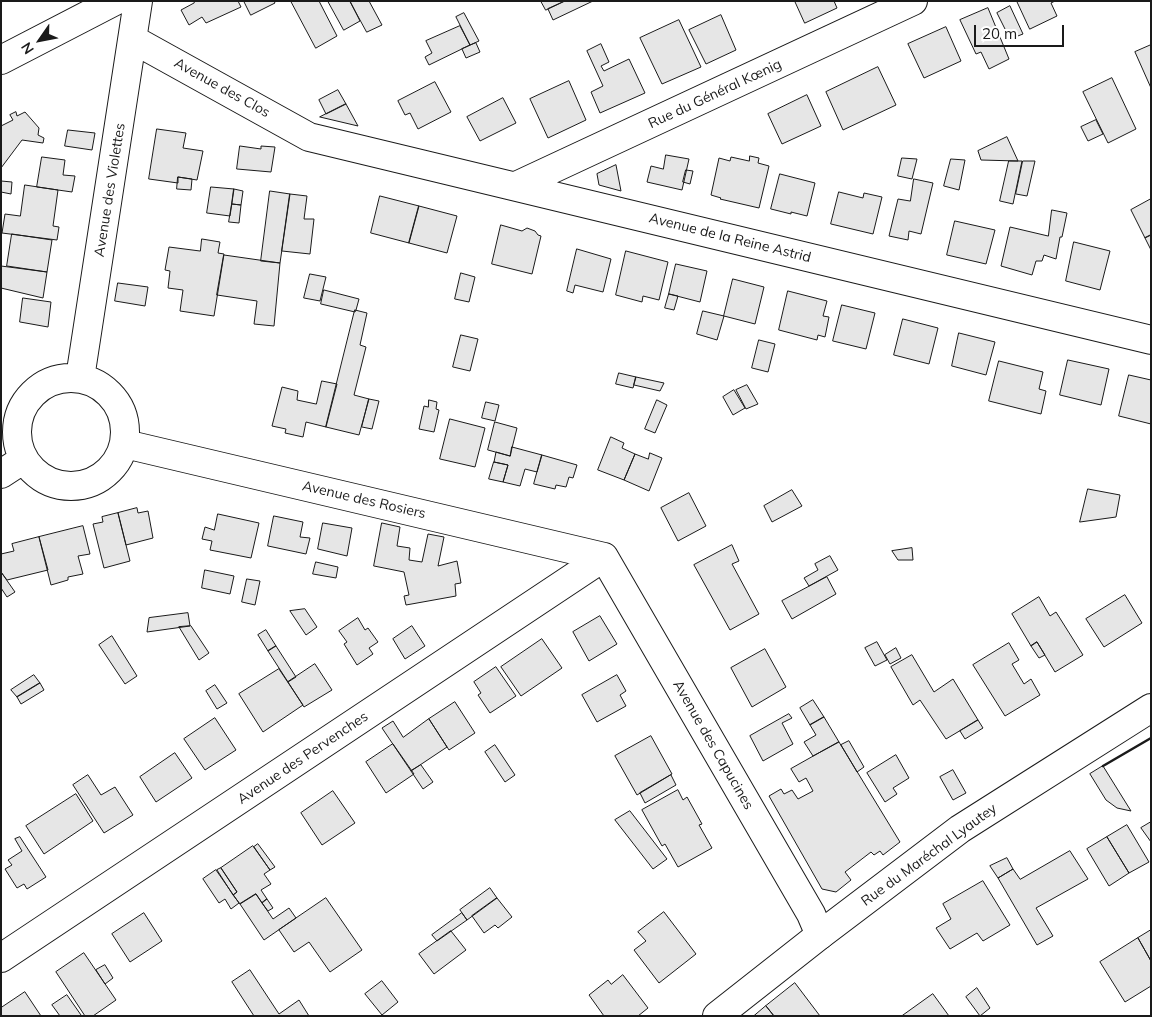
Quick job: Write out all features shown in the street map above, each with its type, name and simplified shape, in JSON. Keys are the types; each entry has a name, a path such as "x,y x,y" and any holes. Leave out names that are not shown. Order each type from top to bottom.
{"street":[{"path":"1,60 115,1"},
{"name":"Avenue des Violettes","path":"80,378 134,40 138,1"},
{"name":"Rue du Général Kœnig","path":"516,186 913,1"},
{"name":"Avenue des Clos","path":"134,40 310,137"},
{"name":"Avenue de la Reine Astrid","path":"310,137 1151,340"},
{"path":"80,378 100,386 117,402 124,420 124,444 117,461 101,478 83,485 60,486 42,478 24,459 18,442 18,421 25,403 42,386 59,379 80,378"},
{"name":"Avenue des Rosiers","path":"124,444 604,557"},
{"path":"1,474 24,459"},
{"name":"Avenue des Capucines","path":"604,557 811,914 820,934"},
{"name":"Avenue des Pervenches","path":"1,958 604,557"},
{"name":"Rue du Maréchal Lyautey","path":"717,1016 820,934 960,829 1151,708"}],"building":[{"path":"194,1 238,1 241,7 206,23 202,17 189,25 181,10 194,3"},
{"path":"244,1 274,1 275,3 251,15"},
{"path":"291,1 319,1 337,36 316,48"},
{"path":"328,1 350,1 360,21 344,30"},
{"path":"350,1 369,1 382,25 367,32"},
{"path":"541,1 565,1 546,10"},
{"path":"565,1 593,1 553,20 548,9"},
{"path":"795,1 834,1 837,8 805,23"},
{"path":"1017,1 1055,1 1051,3 1057,16 1030,29"},
{"path":"1010,6 1023,34 1010,39 997,13"},
{"path":"988,8 1009,59 989,69 981,52 976,54 960,20"},
{"path":"464,13 479,41 470,45 456,17"},
{"path":"721,15 736,50 706,64 689,30"},
{"path":"679,20 701,67 662,84 640,38"},
{"path":"460,26 470,45 429,65 425,57 432,53 426,41"},
{"path":"946,27 961,61 924,78 908,44"},
{"path":"476,43 480,52 466,58 462,49"},
{"path":"601,44 609,62 601,66 604,71 629,59 645,93 600,113 591,92 603,86 587,51"},
{"path":"1151,45 1151,88 1135,52"},
{"path":"878,67 896,105 843,130 826,92"},
{"path":"1112,78 1136,129 1108,143 1083,92"},
{"path":"569,81 586,120 548,138 530,99"},
{"path":"435,82 451,112 418,129 410,113 405,115 398,101"},
{"path":"338,90 346,104 326,114 319,100"},
{"path":"807,95 821,126 782,144 768,114"},
{"path":"503,98 516,123 480,141 467,117"},
{"path":"346,104 358,126 320,117"},
{"path":"16,112 17,116 25,112 39,128 38,135 44,138 43,143 22,140 1,168 1,126 13,120 10,115"},
{"path":"1096,120 1103,134 1088,141 1081,127"},
{"path":"157,129 186,133 183,148 203,151 197,180 178,177 178,183 149,179"},
{"path":"68,130 95,133 92,150 65,146"},
{"path":"1007,137 1018,161 981,160 978,151"},
{"path":"240,146 261,149 261,146 275,147 271,172 237,169"},
{"path":"666,155 689,159 682,190 647,182 651,166 663,169"},
{"path":"750,156 759,158 758,163 769,166 759,208 720,199 711,195 719,158 730,161 731,157 749,161"},
{"path":"42,157 65,160 63,175 75,176 72,192 37,187"},
{"path":"902,158 917,159 912,179 898,176"},
{"path":"951,159 965,160 959,190 944,186"},
{"path":"1009,161 1022,161 1013,204 1000,201"},
{"path":"1023,161 1035,161 1027,196 1016,194"},
{"path":"616,165 621,191 599,185 597,174"},
{"path":"686,170 693,171 690,184 683,182"},
{"path":"780,174 815,183 807,216 771,209"},
{"path":"178,177 192,179 191,190 177,189"},
{"path":"914,179 933,183 921,234 909,231 908,240 889,236 898,199 910,201"},
{"path":"1,181 12,182 11,194 1,192"},
{"path":"25,185 58,190 53,226 59,227 57,240 2,233 5,214 20,216"},
{"path":"211,187 234,189 230,216 207,213"},
{"path":"234,189 243,191 241,205 232,204"},
{"path":"270,191 290,194 280,263 261,261"},
{"path":"839,192 863,198 864,193 882,197 873,234 831,224"},
{"path":"290,194 307,196 304,219 314,219 310,254 282,251"},
{"path":"380,196 419,206 409,243 371,233"},
{"path":"1151,199 1151,235 1145,238 1131,210"},
{"path":"232,204 241,205 239,223 229,222"},
{"path":"419,206 457,216 447,253 409,243"},
{"path":"1052,210 1067,213 1056,259 1044,255 1042,261 1036,261 1032,275 1001,266 1010,227 1048,236"},
{"path":"955,221 995,230 986,264 947,255"},
{"path":"501,225 522,231 527,228 541,236 532,274 492,264"},
{"path":"12,234 52,240 47,272 7,266"},
{"path":"1151,235 1151,250 1145,238"},
{"path":"202,239 220,242 218,253 224,254 214,316 180,311 183,290 168,288 170,271 165,270 169,247 200,251"},
{"path":"1074,242 1110,251 1100,290 1066,281"},
{"path":"577,249 611,259 603,292 575,285 573,293 567,291"},
{"path":"626,251 668,262 659,300 643,296 642,302 616,295"},
{"path":"224,255 280,263 274,326 254,324 257,301 217,295"},
{"path":"676,264 707,271 700,302 669,294"},
{"path":"1,266 47,272 43,298 1,288"},
{"path":"461,273 475,277 469,302 455,299"},
{"path":"310,274 326,277 320,301 304,298"},
{"path":"733,279 764,287 755,324 724,316"},
{"path":"118,283 148,287 145,306 115,301"},
{"path":"324,290 359,299 355,312 321,304"},
{"path":"788,291 827,301 823,316 829,317 825,337 818,335 817,340 779,330"},
{"path":"669,294 678,296 674,310 665,308"},
{"path":"23,298 51,302 48,327 20,322"},
{"path":"842,305 875,313 866,349 833,341"},
{"path":"355,310 367,313 360,345 366,347 354,395 369,399 359,435 326,427"},
{"path":"703,311 724,316 717,340 697,334"},
{"path":"903,319 938,328 929,364 894,355"},
{"path":"959,333 995,342 986,375 952,366"},
{"path":"461,335 478,339 470,371 453,367"},
{"path":"759,340 775,344 768,372 752,368"},
{"path":"1068,360 1109,369 1101,405 1060,395"},
{"path":"999,361 1043,372 1039,389 1046,391 1041,414 989,401"},
{"path":"619,373 636,377 633,388 616,384"},
{"path":"1129,375 1151,380 1151,424 1119,416"},
{"path":"636,377 664,383 660,391 634,385"},
{"path":"322,381 337,384 326,427 306,422 303,437 285,433 286,429 272,426 282,387 298,391 297,400 316,404"},
{"path":"747,385 758,404 746,409 736,390"},
{"path":"734,390 745,408 733,415 723,397"},
{"path":"369,399 379,401 372,429 362,427"},
{"path":"429,400 437,402 436,409 439,410 434,432 419,429 424,406 428,407"},
{"path":"657,400 667,405 655,433 645,429"},
{"path":"486,402 499,405 495,421 482,418"},
{"path":"450,419 485,428 475,467 440,459"},
{"path":"495,422 517,428 510,456 488,450"},
{"path":"611,437 624,443 622,448 635,454 624,480 598,470"},
{"path":"512,447 542,455 537,472 525,469 520,486 503,482 508,465 494,462 496,452 510,456"},
{"path":"650,453 662,458 649,491 624,480 635,454 648,459"},
{"path":"542,455 577,465 573,478 569,477 566,487 556,485 555,489 534,484"},
{"path":"494,462 508,465 503,482 489,479"},
{"path":"1088,489 1120,495 1116,517 1080,522"},
{"path":"792,490 802,506 772,522 764,506"},
{"path":"689,493 706,526 678,541 661,508"},
{"path":"137,508 138,513 148,511 153,538 126,545 118,513"},
{"path":"118,513 130,561 104,568 93,524 103,522 102,517"},
{"path":"218,514 259,523 251,558 210,550 212,541 202,539 205,527 214,530"},
{"path":"274,516 303,522 300,537 310,538 306,554 268,546"},
{"path":"323,523 352,528 347,556 318,549"},
{"path":"382,523 400,527 397,546 410,548 409,560 422,562 428,534 444,537 438,566 457,561 461,583 455,584 456,596 406,605 404,596 409,595 404,572 374,566"},
{"path":"83,526 90,554 78,556 83,574 68,577 68,580 51,585 39,537"},
{"path":"39,537 48,570 7,580 1,572 1,554 14,551 12,544"},
{"path":"732,545 739,561 732,564 759,614 730,630 694,565"},
{"path":"912,548 913,560 898,560 892,551"},
{"path":"830,556 838,570 809,586 804,578 818,570 815,564"},
{"path":"316,562 338,567 336,578 313,574"},
{"path":"205,570 234,576 230,594 202,588"},
{"path":"1,572 15,592 7,597 1,588"},
{"path":"827,577 836,594 792,619 782,601"},
{"path":"247,579 260,581 255,605 242,602"},
{"path":"1125,595 1142,623 1104,647 1086,619"},
{"path":"1039,597 1050,616 1056,612 1083,655 1055,672 1037,642 1031,646 1012,614"},
{"path":"305,609 317,627 306,635 290,611"},
{"path":"188,613 190,626 147,632 149,618"},
{"path":"600,616 617,644 589,661 573,632"},
{"path":"358,618 365,630 368,628 378,642 369,648 373,654 357,665 344,644 347,642 339,631"},
{"path":"191,626 209,653 199,660 179,627"},
{"path":"412,626 425,646 405,659 393,639"},
{"path":"266,630 276,646 268,651 258,635"},
{"path":"112,636 137,676 125,684 99,645"},
{"path":"542,639 562,668 521,696 501,667"},
{"path":"877,642 887,660 875,666 865,648"},
{"path":"1037,642 1045,655 1039,658 1031,646"},
{"path":"1009,643 1019,660 1012,664 1024,684 1031,679 1040,695 1005,716 973,665"},
{"path":"276,646 296,677 288,682 268,651"},
{"path":"896,648 901,658 890,664 885,655"},
{"path":"765,649 786,687 752,707 731,668"},
{"path":"912,655 934,692 953,679 978,720 946,739 920,700 913,705 891,667"},
{"path":"315,664 332,690 304,707 288,682"},
{"path":"496,667 516,696 490,713 478,695 481,693 474,682"},
{"path":"279,669 303,705 263,732 239,694"},
{"path":"34,675 40,683 17,697 11,690"},
{"path":"617,675 626,691 620,695 626,706 597,722 582,695"},
{"path":"40,683 44,690 21,704 17,697"},
{"path":"215,685 227,703 217,709 206,691"},
{"path":"813,700 824,717 810,725 800,708"},
{"path":"455,702 475,733 449,750 429,719"},
{"path":"789,714 792,718 782,723 793,744 763,761 750,736"},
{"path":"824,717 839,742 813,756 804,742 816,735 810,725"},
{"path":"215,718 236,750 205,770 184,739"},
{"path":"429,719 447,747 411,771 382,728 393,721 403,737"},
{"path":"978,720 983,728 965,739 960,731"},
{"path":"651,736 672,774 637,795 615,756"},
{"path":"849,741 864,767 857,772 841,745"},
{"path":"839,742 900,842 883,855 880,851 874,855 871,852 845,872 851,880 836,892 822,889 769,796 781,789 784,794 792,790 798,799 813,791 806,778 799,782 791,769"},
{"path":"393,744 414,774 386,793 366,762"},
{"path":"495,745 515,775 505,782 485,752"},
{"path":"175,753 192,778 156,802 140,777"},
{"path":"896,755 909,778 893,788 897,794 885,802 867,773"},
{"path":"421,765 433,782 423,789 411,771"},
{"path":"1103,766 1131,811 1117,808 1106,800 1090,774"},
{"path":"953,770 966,793 953,800 940,777"},
{"path":"88,775 101,795 115,787 133,815 104,833 73,785"},
{"path":"671,775 676,785 645,803 640,793"},
{"path":"678,790 683,800 687,797 702,824 699,825 712,848 678,867 665,844 662,846 642,810"},
{"path":"333,791 355,823 322,845 301,813"},
{"path":"76,794 93,821 44,854 26,826"},
{"path":"630,811 667,859 653,869 615,820"},
{"path":"1151,822 1151,842 1141,828"},
{"path":"1127,825 1149,862 1129,873 1107,837"},
{"path":"20,837 46,877 27,889 24,884 17,888 5,869 12,865 8,860 22,851 15,839"},
{"path":"1107,837 1129,873 1109,886 1087,849"},
{"path":"258,844 275,867 270,870 254,847"},
{"path":"253,846 270,870 264,874 271,884 261,890 267,899 262,903 256,894 240,904 233,895 237,892 221,868"},
{"path":"1070,851 1088,879 1036,908 1053,936 1037,945 998,878 1013,869 1020,879"},
{"path":"1007,858 1013,869 998,878 990,866"},
{"path":"221,868 237,892 233,895 217,870"},
{"path":"216,870 239,903 231,909 225,899 219,903 203,879"},
{"path":"983,881 1010,925 983,941 977,933 950,949 936,928 951,919 943,904"},
{"path":"490,888 497,898 467,920 460,910"},
{"path":"256,894 273,919 289,908 296,918 264,940 240,904"},
{"path":"326,898 362,950 330,972 309,942 294,952 279,930"},
{"path":"497,898 512,917 498,928 495,925 484,933 472,916"},
{"path":"267,899 273,908 268,911 262,903"},
{"path":"664,912 696,954 659,983 634,950 646,941 638,932"},
{"path":"144,913 162,941 130,962 112,934"},
{"path":"462,913 467,920 437,941 432,935"},
{"path":"1151,930 1151,961 1138,938"},
{"path":"451,931 466,950 434,974 419,954"},
{"path":"1138,938 1151,961 1151,986 1125,1002 1100,962"},
{"path":"84,953 116,1000 93,1016 85,1016 56,972"},
{"path":"105,965 113,978 105,984 96,970"},
{"path":"250,970 279,1014 299,1000 309,1016 254,1016 232,982"},
{"path":"623,975 648,1008 638,1016 604,1016 589,995 608,980 611,984"},
{"path":"382,981 398,1002 382,1015 365,994"},
{"path":"795,983 820,1016 774,1016 766,1006"},
{"path":"977,988 990,1008 980,1016 966,997"},
{"path":"25,992 41,1016 1,1016 1,1008"},
{"path":"933,994 949,1016 902,1016"},
{"path":"67,995 80,1016 60,1016 52,1005"},
{"path":"766,1006 774,1016 754,1016"}],"wall":[{"path":"1103,766 1151,738"}]}
